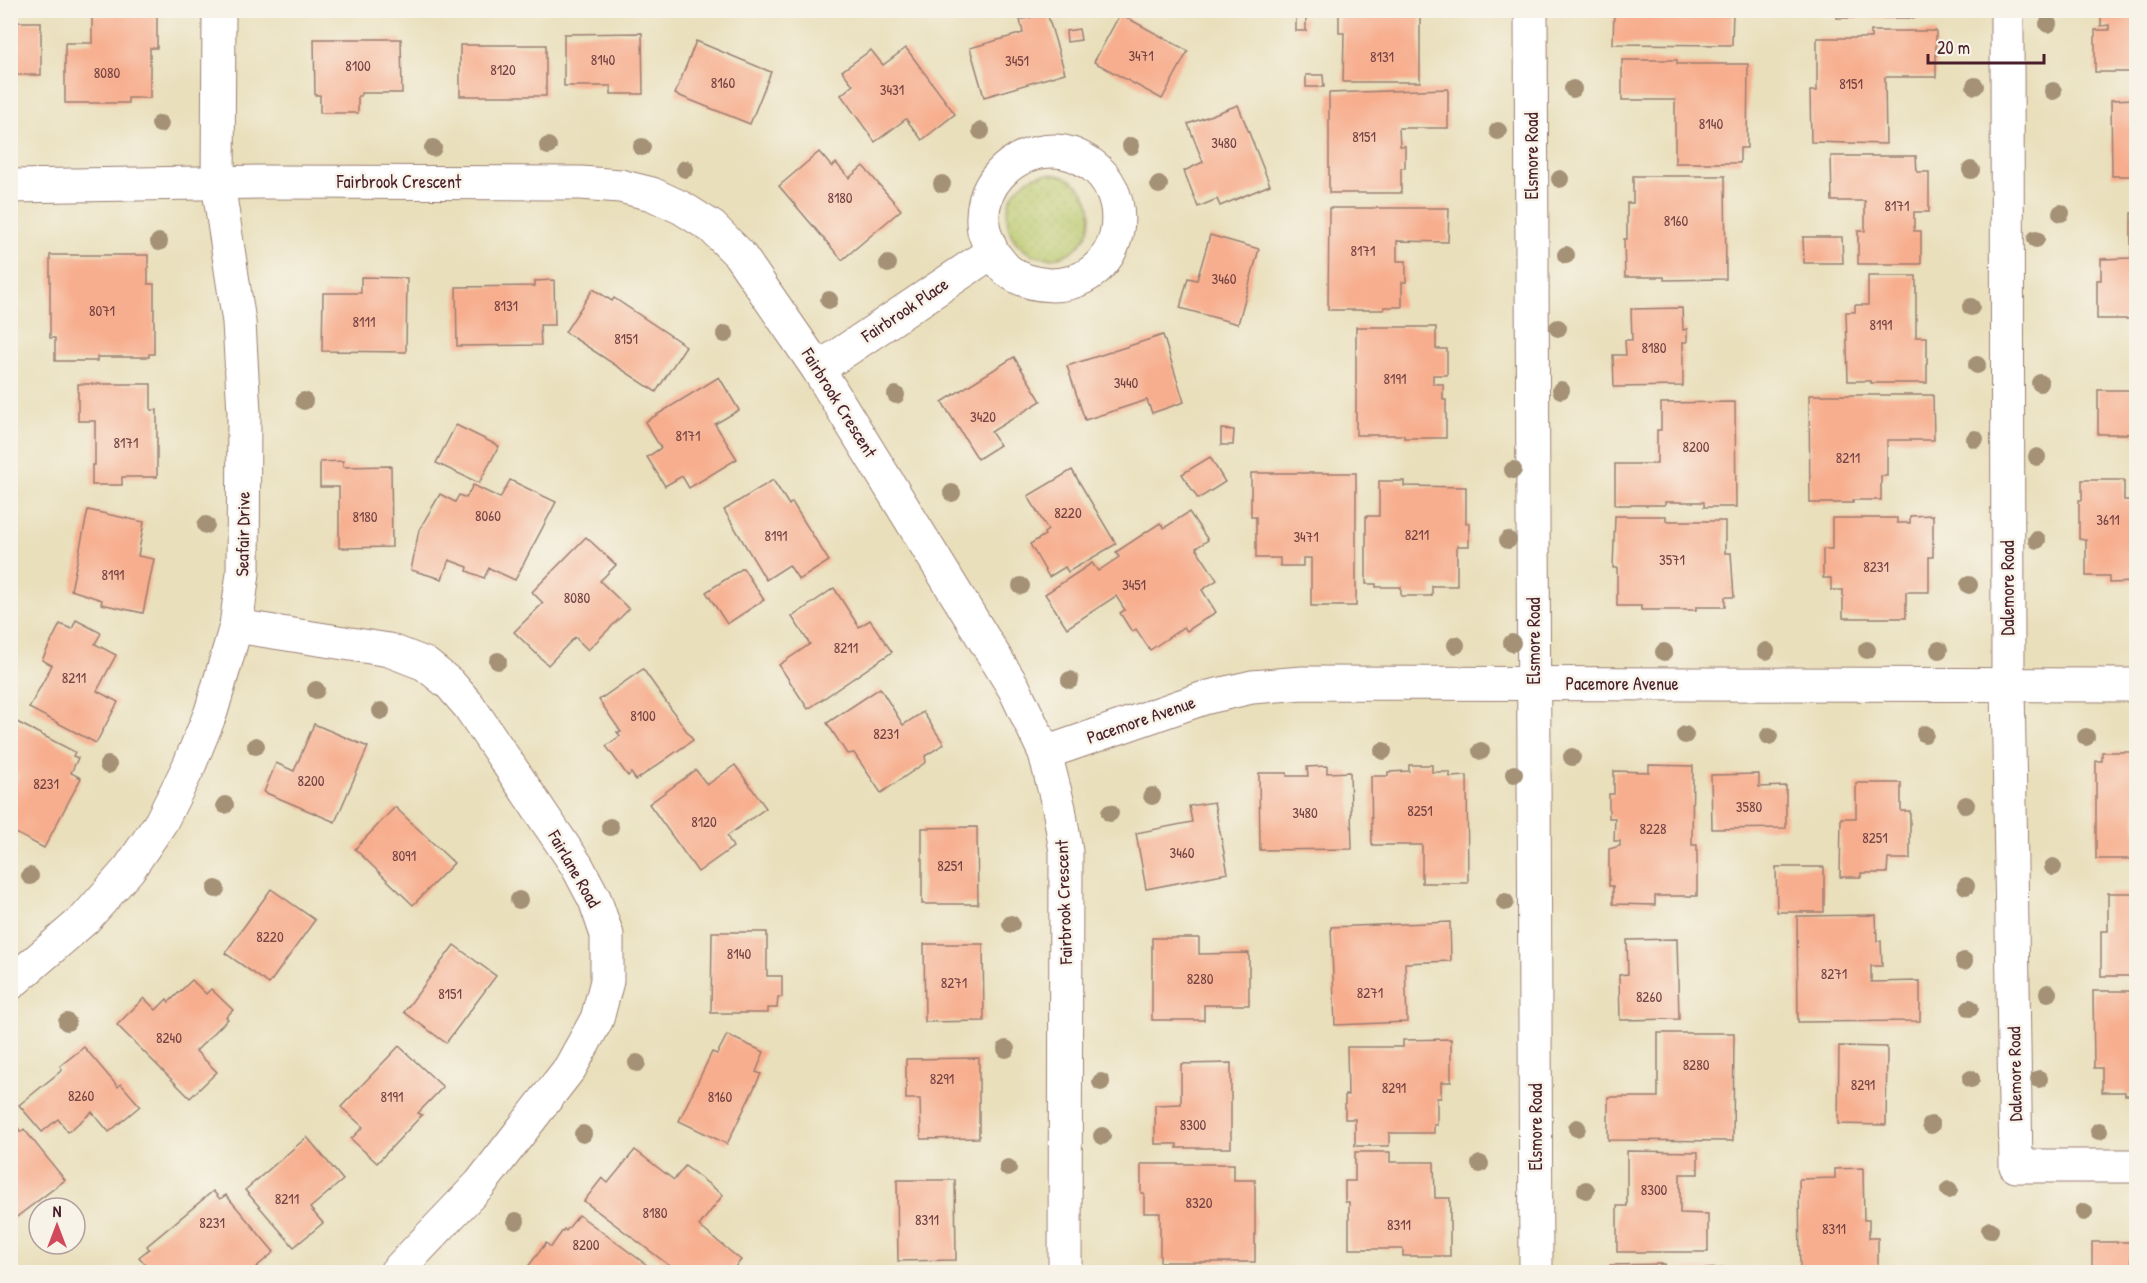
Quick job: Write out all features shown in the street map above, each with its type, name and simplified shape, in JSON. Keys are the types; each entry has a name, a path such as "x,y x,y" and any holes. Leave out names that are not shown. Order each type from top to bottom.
{"street":[{"name":"Seafair Drive","path":"10,984 87,918 129,869 161,822 189,766 211,712 236,626 243,573 244,413 239,322 218,183 219,10"},
{"name":"Elsmore Road","path":"1532,10 1536,1272"},
{"name":"Dalemore Road","path":"2007,10 2008,685 2016,1166 2136,1166"},
{"path":"1040,151 1062,151 1082,158 1100,171 1112,188 1119,211 1117,233 1108,254 1093,272 1072,282 1049,285 1027,281 1007,270 992,252 984,232 983,210 989,189 1002,171 1019,158 1040,151"},
{"name":"Fairbrook Crescent","path":"10,186 218,183 581,183 620,186 652,194 682,208 711,227 739,254 818,369 979,629 1014,688 1045,753 1059,808 1066,852 1065,1272"},
{"name":"Fairbrook Place","path":"818,369 992,252"},
{"name":"Fairlane Road","path":"236,626 389,650 425,664 450,684 469,706 577,866 595,900 607,935 607,981 600,1009 570,1068 480,1184 396,1272"},
{"name":"Pacemore Avenue","path":"1045,753 1204,698 1252,687 1304,683 2136,685"}],"green space":[{"path":"1049,174 1065,177 1079,186 1088,200 1091,216 1088,232 1079,246 1065,255 1049,258 1033,255 1019,246 1010,232 1007,216 1010,200 1019,186 1033,177"}],"building":[{"path":"1339,10 1459,10 1459,13 1420,13 1420,82 1343,82 1344,33 1339,33"},
{"path":"1614,10 1733,10 1732,45 1613,44"},
{"path":"1837,10 1916,10 1916,18 1837,18"},
{"path":"2101,10 2136,10 2136,72 2095,72 2095,30 2109,30 2109,25 2101,26"},
{"path":"1047,13 1065,73 984,97 970,48 1023,33 1020,20"},
{"path":"1120,14 1188,51 1162,99 1094,62"},
{"path":"92,15 157,15 157,48 150,48 150,98 128,98 128,103 65,103 65,43 92,43"},
{"path":"1296,18 1306,18 1306,31 1296,31"},
{"path":"10,22 41,22 41,75 10,75"},
{"path":"1079,29 1081,40 1067,42 1066,31"},
{"path":"1871,31 1936,31 1936,77 1885,77 1886,144 1811,142 1810,91 1817,91 1817,38 1871,38"},
{"path":"642,33 643,94 611,94 611,86 564,86 564,34"},
{"path":"314,39 401,39 402,93 361,93 361,96 358,96 358,113 320,113 320,95 315,95"},
{"path":"696,41 771,72 750,124 675,94"},
{"path":"460,45 546,45 546,96 460,96"},
{"path":"906,48 955,114 922,140 906,119 875,142 841,95 853,85 842,71 871,50 883,65"},
{"path":"1622,60 1677,60 1677,64 1748,64 1747,148 1740,148 1740,163 1675,163 1675,100 1622,100"},
{"path":"1306,75 1323,75 1324,87 1306,87"},
{"path":"1448,89 1448,128 1399,128 1400,146 1405,146 1405,168 1401,168 1401,193 1329,193 1329,93"},
{"path":"2136,99 2136,176 2112,176 2111,100"},
{"path":"1238,105 1270,185 1220,206 1217,199 1198,207 1184,171 1203,162 1188,124"},
{"path":"819,152 832,167 836,163 849,178 863,166 901,210 842,260 779,186"},
{"path":"1831,156 1916,156 1917,172 1929,172 1929,212 1914,212 1914,231 1921,231 1921,264 1858,264 1858,231 1865,231 1865,201 1832,201"},
{"path":"1633,176 1725,176 1726,279 1664,280 1664,277 1625,277 1624,239 1627,239 1627,203 1633,203"},
{"path":"1329,208 1449,208 1448,242 1397,241 1397,261 1406,261 1406,282 1402,282 1402,307 1384,307 1384,310 1328,310"},
{"path":"2131,213 2136,213 2136,319 2097,319 2097,280 2101,280 2101,259 2131,258"},
{"path":"1210,235 1259,249 1238,324 1180,308 1188,278 1197,280"},
{"path":"1803,237 1842,237 1843,263 1804,263"},
{"path":"50,255 148,255 148,284 154,284 154,354 149,354 149,357 97,357 97,361 55,361 55,338 50,338"},
{"path":"1868,276 1916,276 1916,337 1927,337 1927,383 1848,381 1846,312 1855,312 1855,305 1868,305"},
{"path":"361,277 407,278 406,352 322,351 323,293 361,293"},
{"path":"554,280 555,325 540,325 541,345 457,346 456,287 535,286 535,281"},
{"path":"593,289 612,301 614,298 686,346 656,392 565,332"},
{"path":"1682,308 1683,330 1687,329 1687,342 1683,342 1683,386 1614,387 1613,355 1626,355 1625,340 1632,340 1631,309"},
{"path":"1356,327 1436,327 1436,349 1447,349 1447,375 1433,375 1433,384 1443,384 1443,400 1446,400 1446,438 1356,435"},
{"path":"1163,335 1184,402 1152,413 1147,400 1085,420 1067,366"},
{"path":"1014,357 1041,401 991,432 1000,445 978,459 942,402"},
{"path":"719,377 739,410 715,424 737,459 689,488 682,476 665,486 647,457 661,448 645,422"},
{"path":"78,384 151,384 151,410 157,410 157,477 122,477 122,485 92,485 92,465 95,465 95,421 78,421"},
{"path":"2098,390 2136,390 2136,436 2098,434"},
{"path":"1809,395 1933,395 1934,440 1887,440 1887,476 1881,476 1881,500 1853,500 1853,503 1810,503"},
{"path":"1735,402 1736,507 1704,507 1704,502 1615,505 1615,464 1657,464 1657,430 1661,430 1661,403"},
{"path":"456,425 499,446 479,483 436,463"},
{"path":"1221,429 1234,430 1233,445 1221,445"},
{"path":"1210,457 1225,482 1198,499 1182,474"},
{"path":"343,461 343,467 391,466 392,547 339,548 339,487 320,487 320,462"},
{"path":"1072,470 1116,544 1068,572 1065,567 1049,577 1030,544 1045,535 1044,533 1048,530 1028,496"},
{"path":"1251,473 1356,473 1356,606 1311,606 1311,558 1303,558 1303,566 1280,566 1280,558 1256,558 1256,517 1251,517"},
{"path":"510,480 556,502 515,580 489,568 484,578 467,571 468,567 449,560 442,579 411,570 419,530 440,494 455,502 459,495 466,498 473,485 500,498"},
{"path":"773,480 789,505 792,502 829,561 799,580 789,565 766,580 724,510"},
{"path":"2082,480 2124,480 2124,500 2136,500 2136,582 2109,583 2109,576 2086,576 2086,539 2079,539 2079,500 2082,500"},
{"path":"1379,481 1404,481 1404,486 1466,487 1466,523 1469,523 1469,546 1457,546 1457,586 1432,586 1432,596 1401,596 1401,587 1376,587 1376,584 1366,584 1366,516 1379,516"},
{"path":"88,510 144,522 138,556 154,559 143,613 101,604 102,600 71,590"},
{"path":"1189,512 1208,540 1196,548 1217,580 1202,590 1216,612 1187,631 1184,627 1150,650 1136,629 1132,632 1120,613 1125,610 1116,596 1067,628 1045,594 1092,563 1098,571 1119,557 1116,552 1160,523 1164,528"},
{"path":"1933,515 1933,557 1929,557 1929,592 1906,592 1906,618 1843,618 1843,590 1831,590 1831,578 1823,578 1823,549 1832,549 1832,518 1897,518 1897,523 1910,523 1910,516"},
{"path":"1615,516 1666,516 1666,521 1725,521 1725,553 1731,553 1734,597 1725,597 1725,607 1696,607 1696,610 1641,610 1641,606 1617,606 1617,568 1613,568"},
{"path":"586,537 616,565 600,581 629,609 588,650 575,637 548,665 514,632 543,603 532,592"},
{"path":"743,568 764,600 727,624 706,592"},
{"path":"834,588 859,627 870,620 892,652 808,709 779,665 810,644 792,617"},
{"path":"76,620 101,633 95,644 116,655 97,691 118,702 96,743 29,708 52,665 42,660 60,624 72,629"},
{"path":"643,669 693,740 636,780 631,773 628,776 606,746 620,736 617,732 621,732 599,700"},
{"path":"880,688 903,725 923,712 944,744 925,756 926,762 881,793 854,753 847,754 827,723"},
{"path":"15,721 75,752 73,756 78,758 71,773 81,778 44,848 10,830 10,791 19,775 10,771 10,731"},
{"path":"314,724 368,747 335,822 264,792 276,763 294,771"},
{"path":"2102,752 2136,752 2136,859 2096,859 2096,761 2102,761"},
{"path":"735,765 766,808 727,836 733,847 698,872 649,804 696,770 707,785"},
{"path":"1409,765 1432,765 1432,772 1450,772 1450,777 1467,776 1468,883 1422,883 1422,845 1372,845 1371,776 1388,776 1388,772 1409,771"},
{"path":"1649,765 1693,766 1692,845 1697,845 1697,896 1655,896 1655,905 1613,904 1613,886 1609,886 1609,849 1620,846 1620,841 1614,841 1615,818 1609,818 1609,794 1614,794 1614,771 1649,772"},
{"path":"1327,766 1327,773 1350,772 1352,849 1260,850 1259,773 1308,776 1307,767"},
{"path":"1759,774 1759,787 1786,786 1786,828 1712,829 1711,775"},
{"path":"1856,783 1901,783 1901,811 1910,811 1910,859 1888,859 1887,873 1861,873 1861,877 1840,877 1841,818 1856,818"},
{"path":"1214,802 1228,873 1146,889 1136,833 1192,822 1189,806"},
{"path":"395,807 454,863 413,905 355,849"},
{"path":"977,827 978,904 922,904 922,828"},
{"path":"1776,867 1824,867 1824,912 1777,912"},
{"path":"271,889 315,920 269,984 225,953"},
{"path":"2108,893 2136,893 2136,976 2101,976 2101,931 2108,931"},
{"path":"1876,915 1877,941 1881,941 1882,966 1871,966 1871,982 1920,981 1920,1021 1798,1022 1797,916"},
{"path":"1450,922 1451,961 1405,963 1407,1022 1335,1025 1331,927"},
{"path":"712,932 767,932 767,976 782,976 782,997 778,997 777,1008 768,1008 768,1013 711,1013"},
{"path":"1152,938 1199,938 1199,954 1249,953 1249,1005 1204,1005 1204,1020 1152,1020"},
{"path":"1677,939 1679,1019 1620,1020 1619,975 1628,974 1627,940"},
{"path":"924,944 983,944 984,1021 925,1022"},
{"path":"454,945 496,976 446,1043 404,1012"},
{"path":"192,980 206,994 211,989 233,1010 226,1017 228,1019 196,1051 217,1072 190,1098 117,1025 144,998 156,1010 167,999 169,1002"},
{"path":"2093,991 2136,991 2136,1095 2125,1095 2125,1092 2102,1092 2102,1068 2094,1068"},
{"path":"1658,1033 1734,1033 1733,1141 1608,1140 1608,1097 1658,1097"},
{"path":"727,1035 764,1052 756,1072 761,1074 727,1144 679,1121 712,1052 717,1054"},
{"path":"1451,1039 1451,1082 1441,1082 1441,1098 1437,1098 1437,1125 1434,1125 1434,1133 1389,1133 1389,1146 1355,1146 1355,1119 1345,1119 1345,1095 1348,1095 1347,1047 1403,1047 1403,1040"},
{"path":"399,1046 443,1087 418,1113 422,1115 377,1163 351,1139 363,1127 341,1107"},
{"path":"1839,1046 1887,1047 1886,1125 1838,1124"},
{"path":"84,1047 118,1087 121,1084 140,1106 109,1132 92,1112 68,1132 58,1119 42,1132 19,1105 62,1070 60,1066"},
{"path":"979,1058 979,1138 921,1139 920,1099 906,1099 906,1059"},
{"path":"1231,1063 1231,1148 1177,1148 1177,1144 1155,1144 1155,1105 1181,1104 1181,1064"},
{"path":"10,1118 21,1132 24,1129 65,1180 44,1196 27,1196 27,1209 10,1222"},
{"path":"307,1137 343,1180 310,1208 323,1223 294,1247 245,1190"},
{"path":"635,1150 674,1180 685,1166 723,1195 699,1226 741,1260 731,1272 678,1272 584,1201 602,1178 608,1183"},
{"path":"1627,1151 1698,1152 1698,1174 1680,1174 1680,1213 1708,1214 1708,1252 1617,1252 1617,1206 1627,1206"},
{"path":"1355,1152 1390,1152 1390,1162 1434,1162 1435,1198 1450,1198 1450,1256 1403,1256 1403,1249 1349,1249 1349,1202 1345,1202 1345,1181 1355,1181"},
{"path":"1141,1164 1234,1164 1234,1180 1255,1180 1255,1262 1160,1262 1160,1213 1144,1213"},
{"path":"1863,1168 1864,1220 1869,1220 1869,1238 1878,1238 1878,1272 1800,1272 1799,1179 1835,1178 1835,1169"},
{"path":"897,1180 955,1180 956,1260 898,1261"},
{"path":"213,1191 220,1199 226,1195 274,1252 255,1268 258,1272 152,1272 139,1257 149,1249 147,1246"},
{"path":"579,1215 651,1268 647,1272 524,1272 546,1243 551,1247 564,1229 566,1231"},
{"path":"2092,1242 2131,1242 2132,1272 2092,1272"},
{"path":"1665,1264 1665,1270 1731,1268 1732,1272 1610,1272 1610,1265"},
{"path":"1392,1268 1454,1268 1454,1272 1392,1272"}]}
